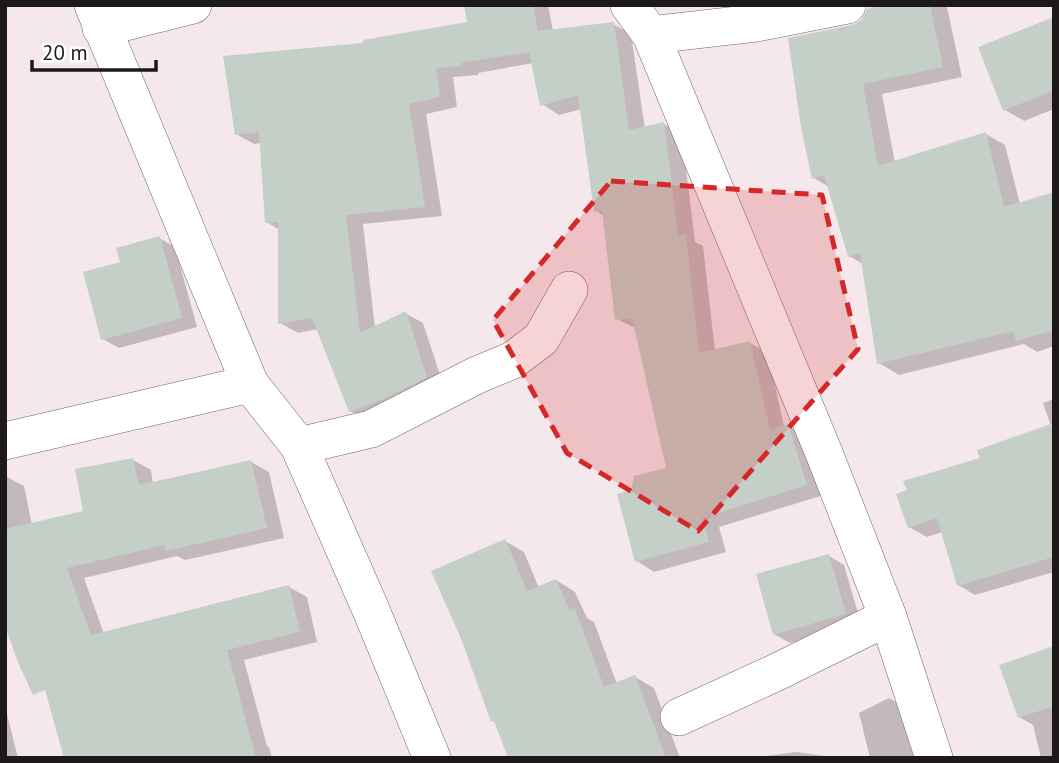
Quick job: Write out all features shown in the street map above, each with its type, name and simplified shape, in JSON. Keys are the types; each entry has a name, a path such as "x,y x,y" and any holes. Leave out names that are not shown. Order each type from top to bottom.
{"street":[{"path":"193,5 97,17 250,383 299,446 432,758"},
{"path":"629,5 651,35 824,453 888,617 934,758"},
{"path":"651,35 756,23 847,5"},
{"path":"299,446 371,429 477,375 513,360 541,339 569,290"},
{"path":"5,441 250,383"},
{"path":"679,717 888,617"}],"highlighted area":[{"path":"611,181 822,195 858,349 698,531 567,453 493,320"}],"building":[{"path":"464,5 533,5 538,31 614,22 629,130 664,122 678,235 686,234 699,353 750,341 770,430 788,424 807,485 702,518 709,542 635,562 617,494 631,490 634,476 666,468 632,318 615,320 602,211 594,212 578,95 540,106 529,52 461,63 461,66 436,68 440,97 409,104 425,207 346,215 360,333 406,311 427,377 386,398 349,412 312,318 278,324 278,222 265,223 259,132 235,135 223,56 363,43 363,40 467,22"},
{"path":"881,5 930,5 943,67 863,84 878,166 986,132 1004,207 1054,192 1054,330 1016,341 1013,331 877,364 860,253 848,257 824,175 812,179 801,127 788,38 852,25 861,20 867,9"},
{"path":"1054,17 1054,90 1003,111 978,47"},
{"path":"160,236 182,318 101,340 83,272 120,262 116,248"},
{"path":"1054,423 1054,557 957,586 937,518 908,528 896,494 907,490 903,481 980,458 977,450"},
{"path":"133,458 139,485 251,460 267,528 166,551 164,545 67,568 91,635 289,585 300,632 227,650 256,758 64,758 45,690 33,695 19,665 5,626 5,529 83,511 75,469"},
{"path":"505,539 527,591 556,579 570,611 575,609 604,687 635,675 666,758 508,758 431,571"},
{"path":"829,554 846,614 773,635 756,574"},
{"path":"1054,646 1054,706 1018,718 999,665"}]}
